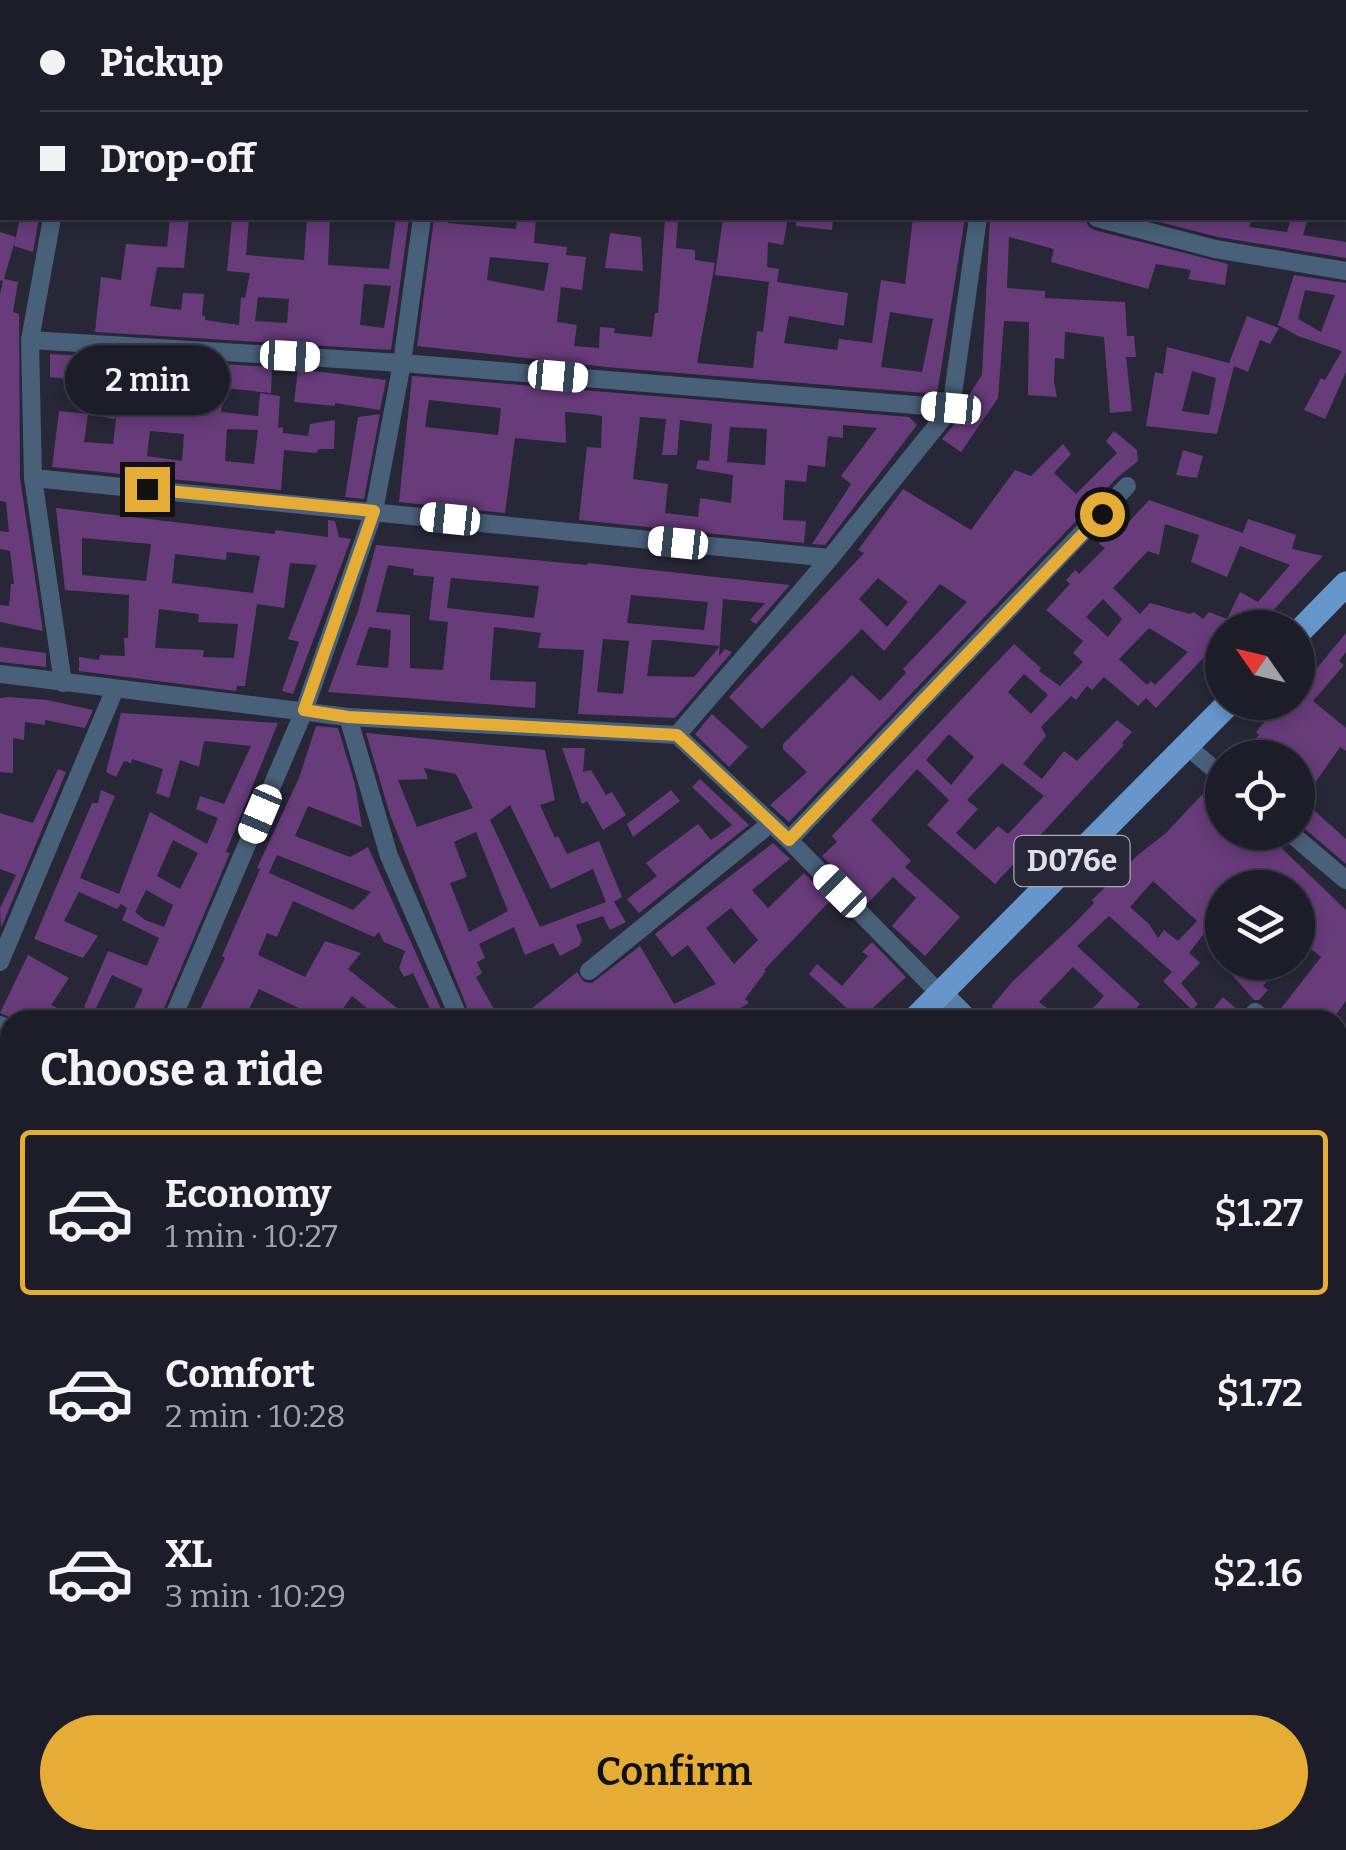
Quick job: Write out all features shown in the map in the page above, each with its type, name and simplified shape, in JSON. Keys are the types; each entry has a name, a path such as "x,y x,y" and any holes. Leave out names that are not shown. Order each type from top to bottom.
{"main road":[{"path":"1315,616 1346,584"},
{"name":"D076e","path":"924,1010 1212,720"},
{"path":"940,994 956,1010"}],"street":[{"path":"52,220 30,340 33,478 63,683"},
{"path":"176,1010 304,710 374,511 402,363 422,220"},
{"path":"677,735 830,558 951,408 978,220"},
{"path":"1105,220 1215,249 1346,270"},
{"path":"30,340 402,363 951,408"},
{"path":"33,478 830,558"},
{"path":"789,840 1128,486"},
{"path":"0,674 348,717 677,735 789,840 940,994"},
{"path":"0,962 115,689"},
{"path":"348,717 389,856 456,1010"},
{"path":"1187,746 1205,761"},
{"path":"589,971 771,823"},
{"path":"1310,850 1346,880"}],"building":[{"path":"20,220 39,220 33,252 14,246"},
{"path":"170,220 189,220 184,268 157,267 150,306 181,310 183,293 204,294 205,320 239,325 241,297 245,298 250,273 227,271 232,220 249,220 246,255 304,260 307,220 330,220 328,265 389,269 396,220 409,220 391,350 95,332 101,277 121,280 126,244 167,247","holes":["364,284 391,286 384,328 360,325","258,297 289,299 287,323 255,321"]},
{"path":"434,220 516,229 517,220 536,220 534,243 567,247 566,255 586,257 582,290 561,287 557,322 577,325 574,346 599,348 600,327 615,328 614,333 652,337 658,313 665,220 678,220 676,248 695,250 695,260 715,263 697,363 753,368 757,331 763,332 769,282 715,275 723,220 788,220 783,245 768,242 767,267 779,269 777,282 848,293 844,326 789,316 784,343 837,350 839,339 872,343 881,280 905,284 913,220 965,220 937,394 606,367 417,346","holes":["490,257 549,263 544,291 487,280","890,312 933,319 922,372 881,367"]},
{"path":"796,220 833,220 832,230 796,226"},
{"path":"990,220 1086,220 1094,230 1228,264 1225,285 1188,279 1191,270 1156,264 1148,289 1051,262 1054,249 1009,237 1007,288 1045,291 1045,298 1125,302 1127,336 1134,336 1136,357 1126,357 1132,411 1110,413 1104,337 1065,332 1064,359 1055,358 1057,397 1028,395 1029,322 1004,321 998,398 961,452 942,439 961,416 965,401 982,375"},
{"path":"1152,220 1251,220 1249,227 1287,232 1290,220 1307,220 1303,235 1346,242 1346,258 1218,237"},
{"path":"0,232 16,237 4,279 18,282 13,312 19,314 20,478 43,631 0,622 0,605 9,606 14,584 10,551 0,549 0,531 9,532 6,502 0,501"},
{"path":"610,233 641,237 643,271 605,268"},
{"path":"1294,275 1346,283 1346,372 1325,419 1304,410 1321,378 1325,380 1342,351 1278,325","holes":["1305,290 1335,295 1321,332 1298,319"]},
{"path":"1247,316 1279,328 1270,344 1260,340 1248,372 1234,366 1217,434 1146,426 1155,372 1163,374 1167,347 1229,363","holes":["1192,371 1216,378 1209,415 1182,411"]},
{"path":"50,354 272,367 271,393 225,388 221,412 258,416 260,393 280,396 278,428 283,427 283,433 308,436 310,424 335,420 334,449 319,449 316,453 284,450 281,490 52,467 59,411 88,414 84,442 113,444 117,409 165,412 171,408 172,383 119,379 115,419 91,415 95,382 50,377","holes":["227,429 258,430 254,464 225,461","150,431 184,434 182,461 147,456"]},
{"path":"298,369 386,380 380,410 294,402"},
{"path":"412,376 909,417 917,425 825,545 812,544 851,484 841,476 877,428 843,425 843,438 828,436 825,467 808,465 806,482 785,480 783,520 806,521 804,543 579,520 587,447 601,448 602,416 589,414 565,412 566,443 515,438 505,513 399,502","holes":["429,400 501,408 498,435 425,427","640,417 666,419 662,455 677,455 680,420 712,424 709,461 698,460 696,469 733,475 731,503 700,498 698,517 665,513 668,484 633,479","730,427 767,429 765,465 727,462"]},
{"path":"380,414 364,499 345,497 358,417"},
{"path":"1114,431 1137,450 1138,461 1118,477 789,822 770,805 807,772 783,749 783,744 852,675 880,701 906,673 903,669 967,602 940,584 884,651 862,629 762,729 729,697 864,553 858,550 903,489 971,530 1015,470 1031,476 1063,444 1071,454 1054,473 1076,494 1117,453 1106,441","holes":["878,578 908,602 887,627 859,599"]},
{"path":"1183,450 1203,456 1197,478 1176,475"},
{"path":"1149,500 1243,533 1248,519 1296,535 1292,549 1323,556 1274,610 1231,610 1240,592 1258,602 1290,565 1240,546 1227,577 1191,562 1199,535 1165,524 1159,555 1148,551 1113,588 1140,614 1150,603 1205,617 1205,656 1156,708 1146,698 1138,706 1104,677 1092,690 1087,686 1076,700 1071,696 1041,727 1046,736 1023,764 1042,779 1064,751 1077,761 1117,720 1132,732 995,884 927,825 949,800 917,769 871,820 911,861 905,867 960,917 925,956 892,926 916,898 893,877 868,903 822,856 837,842 832,836 1014,644 1041,668 1039,671 1060,686 1083,662 1073,653 1083,641 1046,610 1070,584 1066,580 1075,570 1079,574 1105,548 1099,544 1107,535 1113,539","holes":["1103,599 1122,619 1108,637 1086,617","1149,628 1188,652 1155,685 1151,681 1147,685 1119,659","1024,674 1048,695 1031,714 1008,692","949,734 974,757 951,785 926,760","1002,763 1044,796 1008,834 998,826 975,850 956,833 978,809 967,800"]},
{"path":"56,508 328,537 328,520 335,521 339,537 351,539 293,694 282,691 299,642 288,639 317,565 290,563 284,608 257,604 245,686 237,686 236,691 79,671 79,657 99,660 100,655 125,656 129,595 65,590","holes":["82,538 151,544 146,581 82,575","227,552 260,556 253,593 172,583 175,554 226,560","159,609 199,614 198,622 238,624 234,658 203,657 204,650 155,648"]},
{"path":"376,545 790,585 756,624 750,620 765,603 723,599 720,646 719,656 725,649 732,652 675,718 578,714 584,650 538,648 541,633 494,627 490,680 536,682 535,708 328,692 358,611","holes":["388,565 414,569 413,575 434,577 429,620 448,622 443,670 410,668 410,615 376,612","451,578 539,586 534,618 447,608","631,595 708,602 704,630 627,623","369,627 391,630 388,668 356,665","603,639 629,641 623,694 597,692","652,640 720,646 694,677 647,676"]},
{"path":"1346,633 1346,652 1339,661 1344,665 1315,699 1315,670"},
{"path":"0,647 46,653 46,667 0,662"},
{"path":"0,698 93,710 85,728 45,720 45,725 25,722 24,740 13,738 13,773 0,772"},
{"path":"1315,703 1346,728 1346,751 1340,747 1315,783 1315,740 1254,740 1259,735 1256,732 1266,720 1315,720"},
{"path":"121,713 278,723 226,852 230,853 163,1010 134,1010 143,989 112,975 95,1010 84,1007 108,951 147,966 159,938 122,920 127,908 121,904 117,909 79,892 64,921 98,936 83,958 34,939 101,790 115,796 80,878 119,894 150,812 207,844 218,818 196,809 200,796 224,804 251,746 204,741 199,767 180,760 169,798 156,793 163,769 132,759 131,763 124,761 116,777 106,772","holes":["173,840 198,853 180,889 157,876","146,890 173,905 164,927 135,912"]},
{"path":"712,714 748,747 729,767 695,734"},
{"path":"316,726 338,728 355,784 362,827 308,806 295,836 350,857 368,847 441,1010 431,1010 413,973 404,977 399,968 405,951 384,942 379,932 374,937 293,901 277,937 267,933 258,955 305,977 325,941 361,953 348,969 399,1010 370,1010 352,996 342,1010 303,1010 259,989 248,1010 200,1010 225,958 222,956 260,869 257,868 299,778","holes":["277,855 371,892 353,910 269,873"]},
{"path":"366,733 545,750 555,800 540,805 555,838 558,836 567,854 599,841 622,897 614,902 626,922 610,930 603,916 576,925 582,940 579,946 560,956 553,943 525,955 514,927 479,944 485,958 477,962 482,973 476,977 494,1010 468,1010 390,815","holes":["424,768 456,774 473,808 417,827 398,780 428,779","510,805 551,889 593,869 606,902 540,927 490,820","476,832 508,911 469,932 450,883 467,877 454,842"]},
{"path":"562,748 585,748 583,772 591,770 606,795 612,792 626,815 603,830 587,801 582,804"},
{"path":"58,769 66,772 1,928 0,908 16,875 0,869 0,813 33,823"},
{"path":"700,779 749,825 639,913 627,899 657,876 646,863 698,824 711,840 732,825 692,787"},
{"path":"671,790 680,801 633,837 627,824"},
{"path":"1205,791 1205,850 1283,850 1304,870 1205,870 1205,932 1189,953 1200,963 1181,983 1198,1004 1192,1010 1163,981 1172,972 1109,916 1077,946 1140,1004 1137,1010 1091,1010 1104,996 1073,967 1039,1002 1050,1010 994,1010 992,1006 1012,982 1076,922 1094,903 1092,900","holes":["1153,881 1197,921 1178,941 1164,930 1158,938 1130,907"]},
{"path":"1315,811 1346,839 1346,864 1315,838"},
{"path":"773,843 790,859 752,890 768,908 804,873 831,900 764,970 745,999 749,1003 737,1010 530,1010 577,972 584,982 592,983 640,946 674,1004 716,984 688,945 672,957 655,934","holes":["731,908 758,940 734,964 706,928"]},
{"path":"1315,880 1346,910 1346,1001 1339,1010 1280,1010 1303,980 1315,980 1315,965 1321,957 1315,952"},
{"path":"872,942 906,977 871,1010 849,1010 809,974 817,964 842,986 868,956 862,952"},
{"path":"28,955 69,978 51,1005 62,1010 1,1010"},
{"path":"1237,980 1268,980 1263,986 1268,990 1254,1000"},
{"path":"1223,997 1238,1010 1212,1010"}],"route":[{"path":"147,489 374,511 304,710 348,717 677,735 789,840 1102,514"}]}
